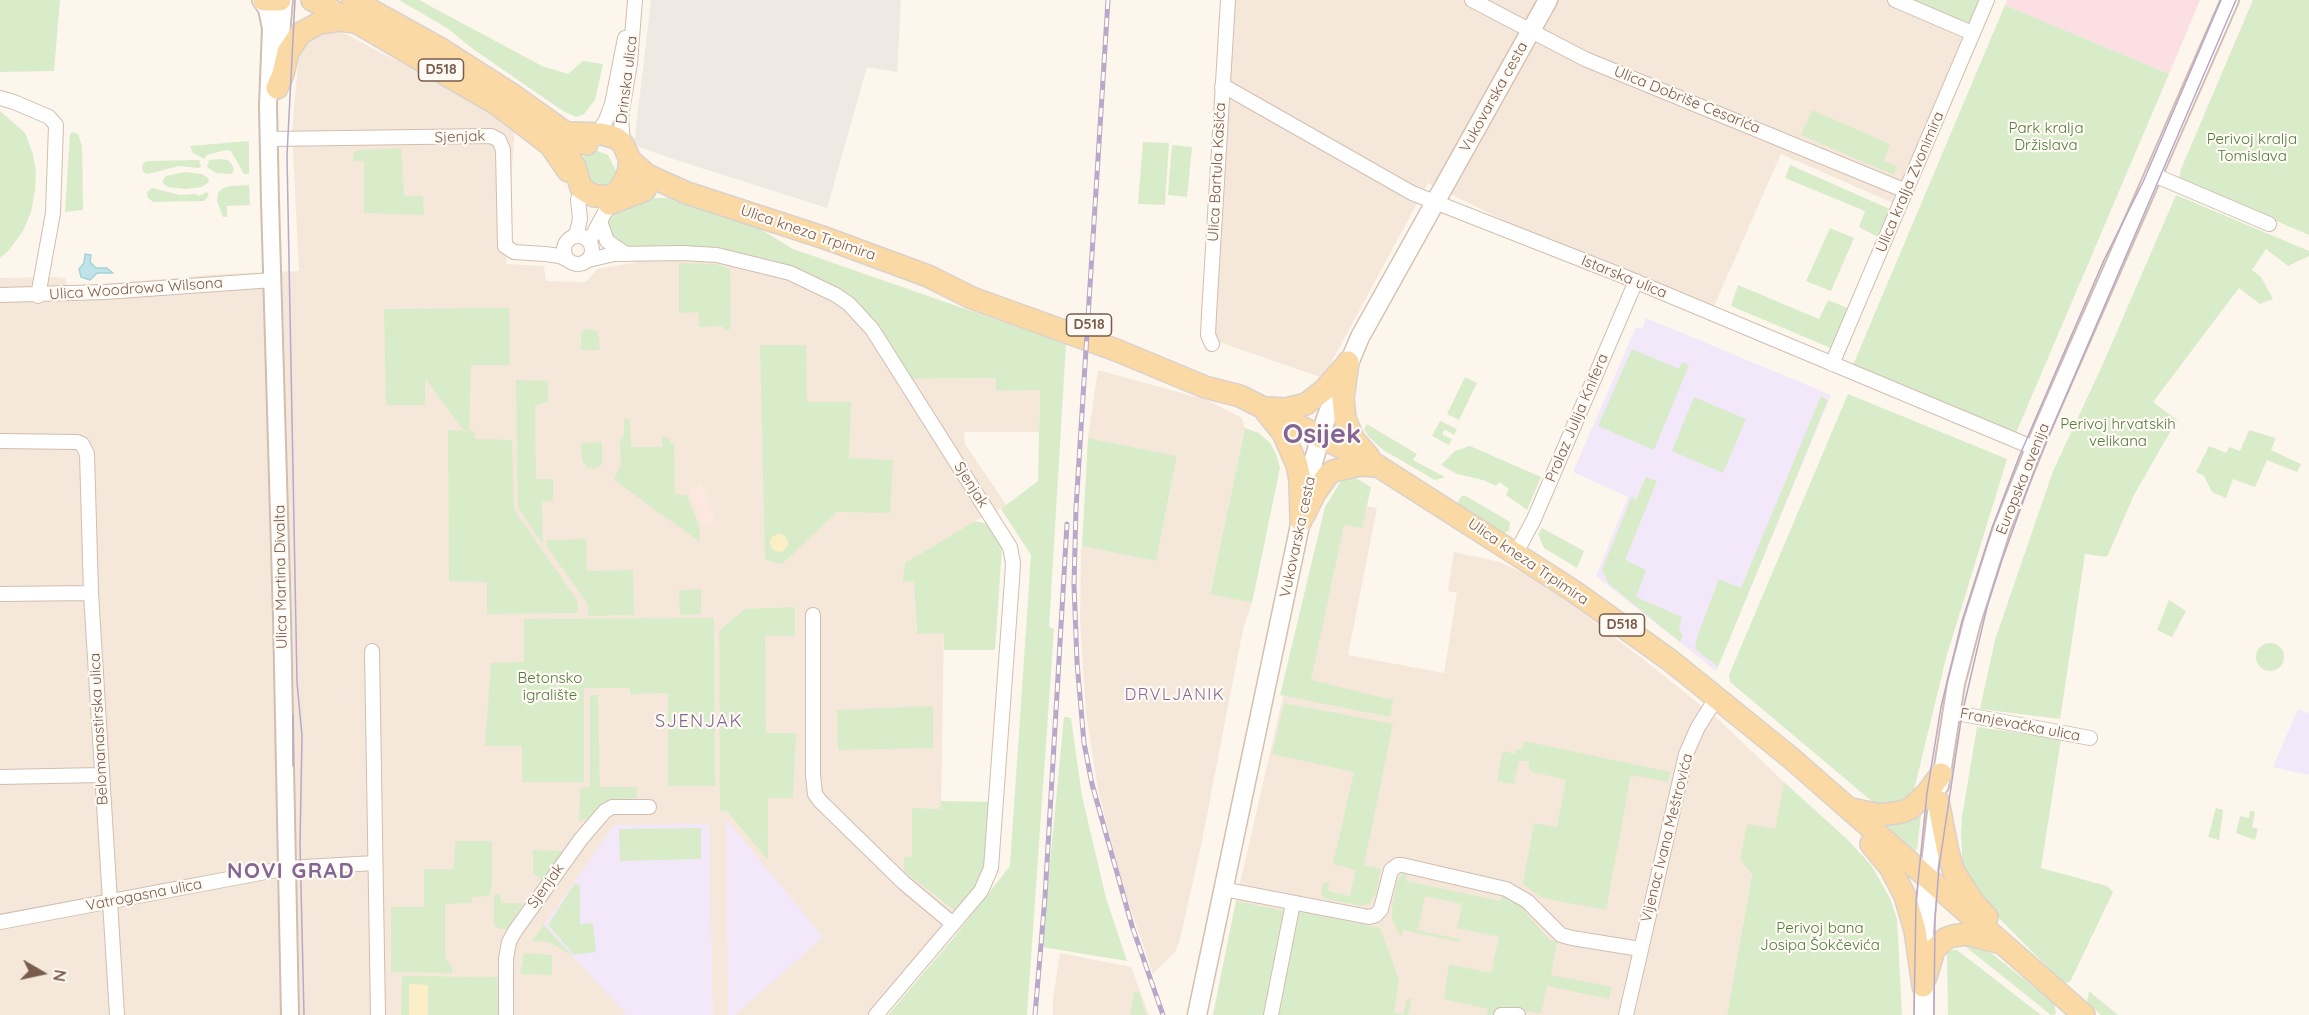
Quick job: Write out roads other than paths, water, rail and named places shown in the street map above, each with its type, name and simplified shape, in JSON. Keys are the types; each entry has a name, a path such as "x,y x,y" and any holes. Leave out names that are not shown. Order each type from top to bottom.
{"main road":[{"path":"262,0 280,0"},
{"name":"D518","path":"319,2 556,137 575,141 592,141 610,146 615,150 624,167 624,183 612,196 600,197 584,191 556,137 487,77 418,35 353,0"},
{"path":"377,0 408,20 418,35"},
{"name":"Vukovarska cesta","path":"1197,1015 1321,435 1348,362 1360,337 1548,0"},
{"path":"278,88 288,52 294,41 307,28 333,21 358,24"},
{"path":"578,199 569,183 570,165 592,141"},
{"name":"D518","path":"578,199 597,206 624,183"},
{"name":"Ulica kneza Trpimira","path":"624,183 687,193 825,238 928,276 972,298 1116,350 1205,387 1240,396 1321,435 1378,466 1516,553 1611,617 1791,758 1928,880"},
{"path":"1262,407 1286,409 1306,404 1324,390 1348,362"},
{"path":"1348,362 1343,398 1346,425 1354,440 1378,466"},
{"path":"1262,407 1283,433 1297,465 1300,480 1301,521"},
{"path":"1301,521 1315,493 1327,476 1334,471 1360,465 1378,466"},
{"path":"1848,808 1871,814 1888,815 1902,812 1911,808 1927,793 1941,774"},
{"path":"1938,801 1954,872 1974,903 1996,927 2006,946"},
{"path":"1848,808 1857,825 1890,867 1905,896 1915,930 1923,986"},
{"path":"1924,1015 1924,933 1928,880"},
{"name":"D518","path":"1928,880 2084,1015"},
{"path":"1923,986 1934,950 1945,939 1967,934 2006,946"}],"street":[{"name":"Ulica Martina Divalta","path":"262,0 267,9 271,28 268,106 290,1015"},
{"name":"Ulica Martina Divalta","path":"270,139 277,109 284,0"},
{"name":"Drinska ulica","path":"624,183 621,128 631,55 635,0"},
{"name":"Ulica Bartula Kašića","path":"1212,344 1208,335 1228,0"},
{"name":"Ulica Dobriše Cesarića","path":"1472,0 1585,59 1906,191"},
{"path":"1895,0 1972,33"},
{"name":"Ulica kralja Zvonimira","path":"1832,364 1987,0"},
{"name":"Europska avenija","path":"1928,880 1951,712 1986,575 2002,528 2034,448 2230,0"},
{"name":"Drinska ulica","path":"592,141 606,120 612,104 624,45 633,16"},
{"name":"Istarska ulica","path":"1222,87 1412,193 1636,281 2034,448"},
{"path":"0,98 49,117 56,125 53,213 38,296"},
{"name":"Sjenjak","path":"270,139 491,136 502,144 503,150 505,246 514,252 545,254 568,260"},
{"path":"2154,175 2269,224"},
{"path":"578,199 580,219 577,232 564,252 568,260 576,264 588,260 592,253 590,243 624,183"},
{"path":"621,254 608,241 624,183"},
{"path":"545,254 570,240 582,237 590,243"},
{"name":"Sjenjak","path":"590,243 621,254"},
{"name":"Sjenjak","path":"588,260 621,254 682,253 736,259 797,276 849,304 872,329 1010,548 1013,563 993,862 986,885 876,1015"},
{"name":"Ulica Woodrowa Wilsona","path":"0,296 38,296 273,280"},
{"name":"Prolaz Julija Knifera","path":"1516,553 1534,519 1636,281"},
{"name":"Belomanastirska ulica","path":"0,441 71,442 82,444 87,454 91,593 117,1015"},
{"path":"0,594 91,593"},
{"path":"813,615 815,794 904,883 953,924"},
{"path":"372,651 378,1015"},
{"name":"Vijenac Ivana Meštrovića","path":"1626,1015 1686,754 1698,727 1717,698"},
{"name":"Franjevačka ulica","path":"1951,712 2090,738"},
{"path":"0,777 101,775"},
{"name":"Sjenjak","path":"506,1015 506,959 509,942 515,931 581,839 605,811 612,807 649,807"},
{"path":"287,868 307,865 375,863"},
{"path":"1223,890 1373,916 1381,909 1391,870 1402,865 1506,889 1527,901 1561,934 1581,940 1640,949"},
{"name":"Vatrogasna ulica","path":"0,922 287,868"},
{"path":"1271,1015 1293,903"},
{"path":"1501,1015 1518,1015"}],"water":[{"path":"85,254 91,255 90,262 96,268 107,268 113,273 97,273 90,280 81,277 79,269 84,263"}],"tram line":[{"path":"295,0 287,155 297,682 302,736 300,844 304,1015"},
{"path":"1914,1015 1916,901 1927,793 1941,707 1962,621 1992,528 2019,457 2104,260 2143,182 2221,0"},
{"path":"1934,1015 1935,920 1939,867 1962,714 1987,607 2037,463 2236,0"},
{"path":"293,715 293,766"}],"railway":[{"path":"1108,0 1076,508 1074,585 1077,662 1084,743 1092,784 1132,926 1163,1015"},
{"path":"1035,1015 1045,897 1067,524"}],"district":[{"name":"Osijek","path":"1322,435"},
{"name":"DRVLJANIK","path":"1175,695"},
{"name":"SJENJAK","path":"699,722"},
{"name":"NOVI GRAD","path":"291,872"}],"park label":[{"name":"Park kralja Držislava","path":"2046,136"},
{"name":"Perivoj kralja Tomislava","path":"2252,148"},
{"name":"Perivoj hrvatskih velikana","path":"2118,432"},
{"name":"Betonsko igralište","path":"550,686"},
{"name":"Perivoj bana Josipa Šokčevića","path":"1820,936"}]}
